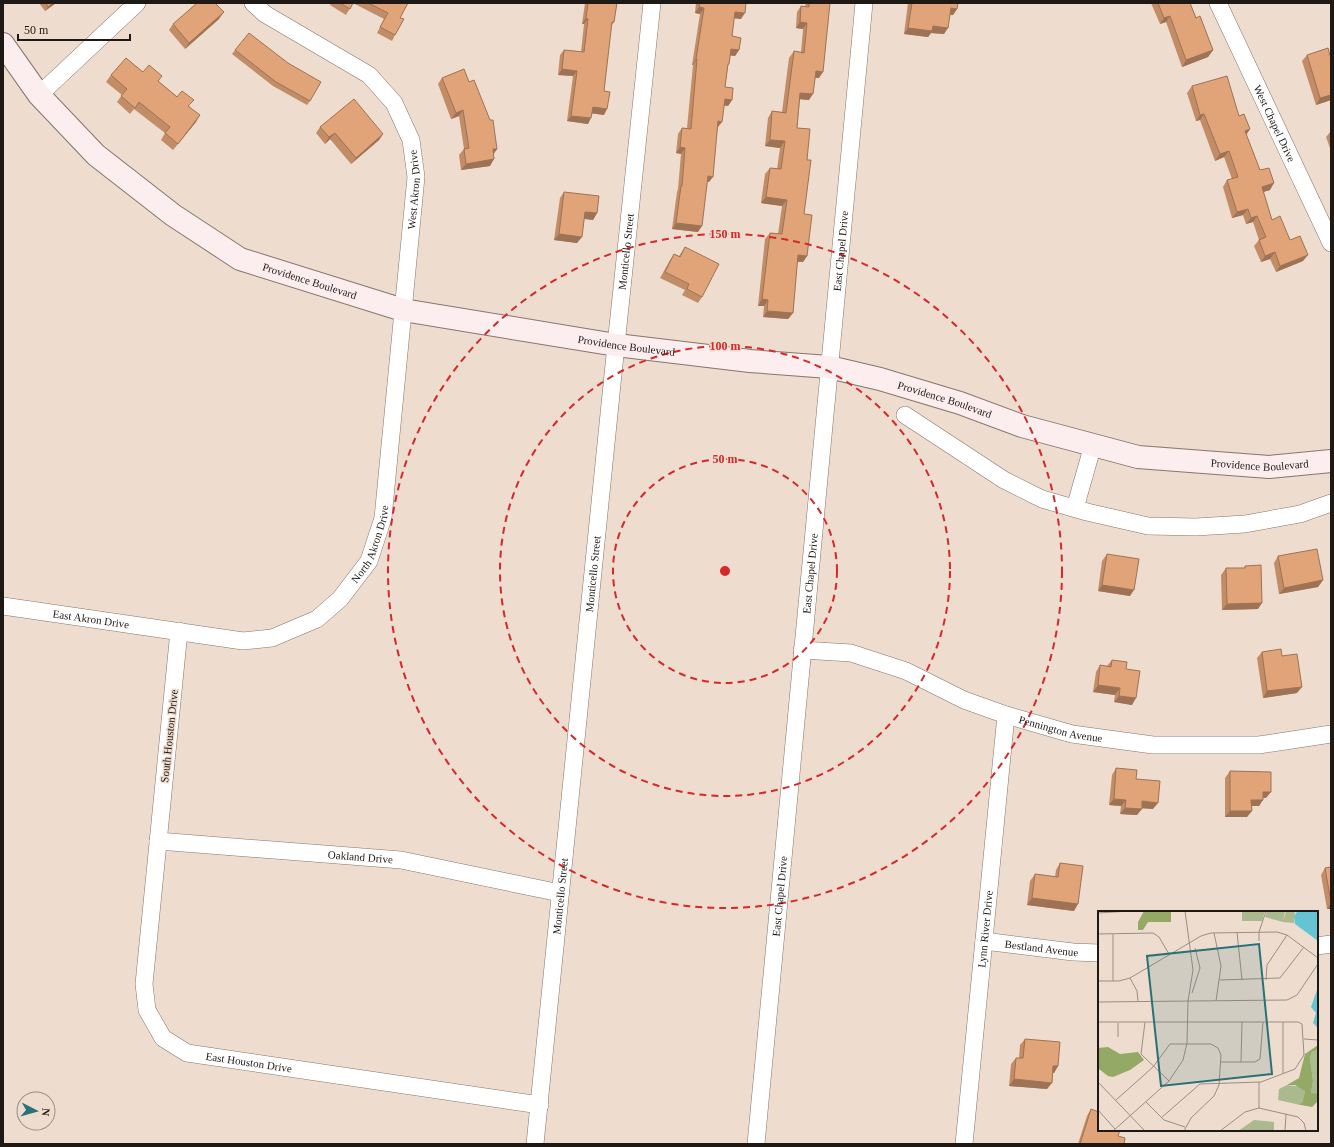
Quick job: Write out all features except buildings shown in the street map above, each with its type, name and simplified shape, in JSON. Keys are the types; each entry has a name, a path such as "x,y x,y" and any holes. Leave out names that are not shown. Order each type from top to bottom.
{"main road":[{"name":"Providence Boulevard","path":"3,44 39,95 96,156 173,215 240,259 403,310 616,345 750,361 829,367 880,379 960,403 1022,426 1138,457 1269,467 1331,461"}],"street":[{"path":"39,95 137,3"},
{"name":"West Akron Drive","path":"253,3 266,14 369,75 394,103 411,140 416,177 403,310"},
{"name":"Monticello Street","path":"535,1144 652,3"},
{"name":"East Chapel Drive","path":"756,1144 864,3"},
{"name":"West Chapel Drive","path":"1218,3 1327,225 1331,243"},
{"name":"North Akron Drive","path":"179,631 243,641 272,638 316,619 340,599 369,560 383,518 403,310"},
{"path":"905,415 1004,480 1042,499 1148,526 1196,527 1245,524 1292,516 1331,503"},
{"path":"1075,508 1093,445"},
{"name":"East Akron Drive","path":"3,606 179,631"},
{"name":"South Houston Drive","path":"158,841 179,631"},
{"name":"Pennington Avenue","path":"802,650 851,653 906,671 964,700 1006,715 1072,734 1154,745 1259,745 1331,734"},
{"name":"Lynn River Drive","path":"964,1144 1006,715"},
{"name":"Oakland Drive","path":"158,841 401,860 560,893"},
{"name":"East Houston Drive","path":"158,841 144,984 147,1010 163,1038 187,1053 540,1105"},
{"name":"Bestland Avenue","path":"984,941 1073,952 1098,953"},
{"path":"1318,946 1331,944"}]}
